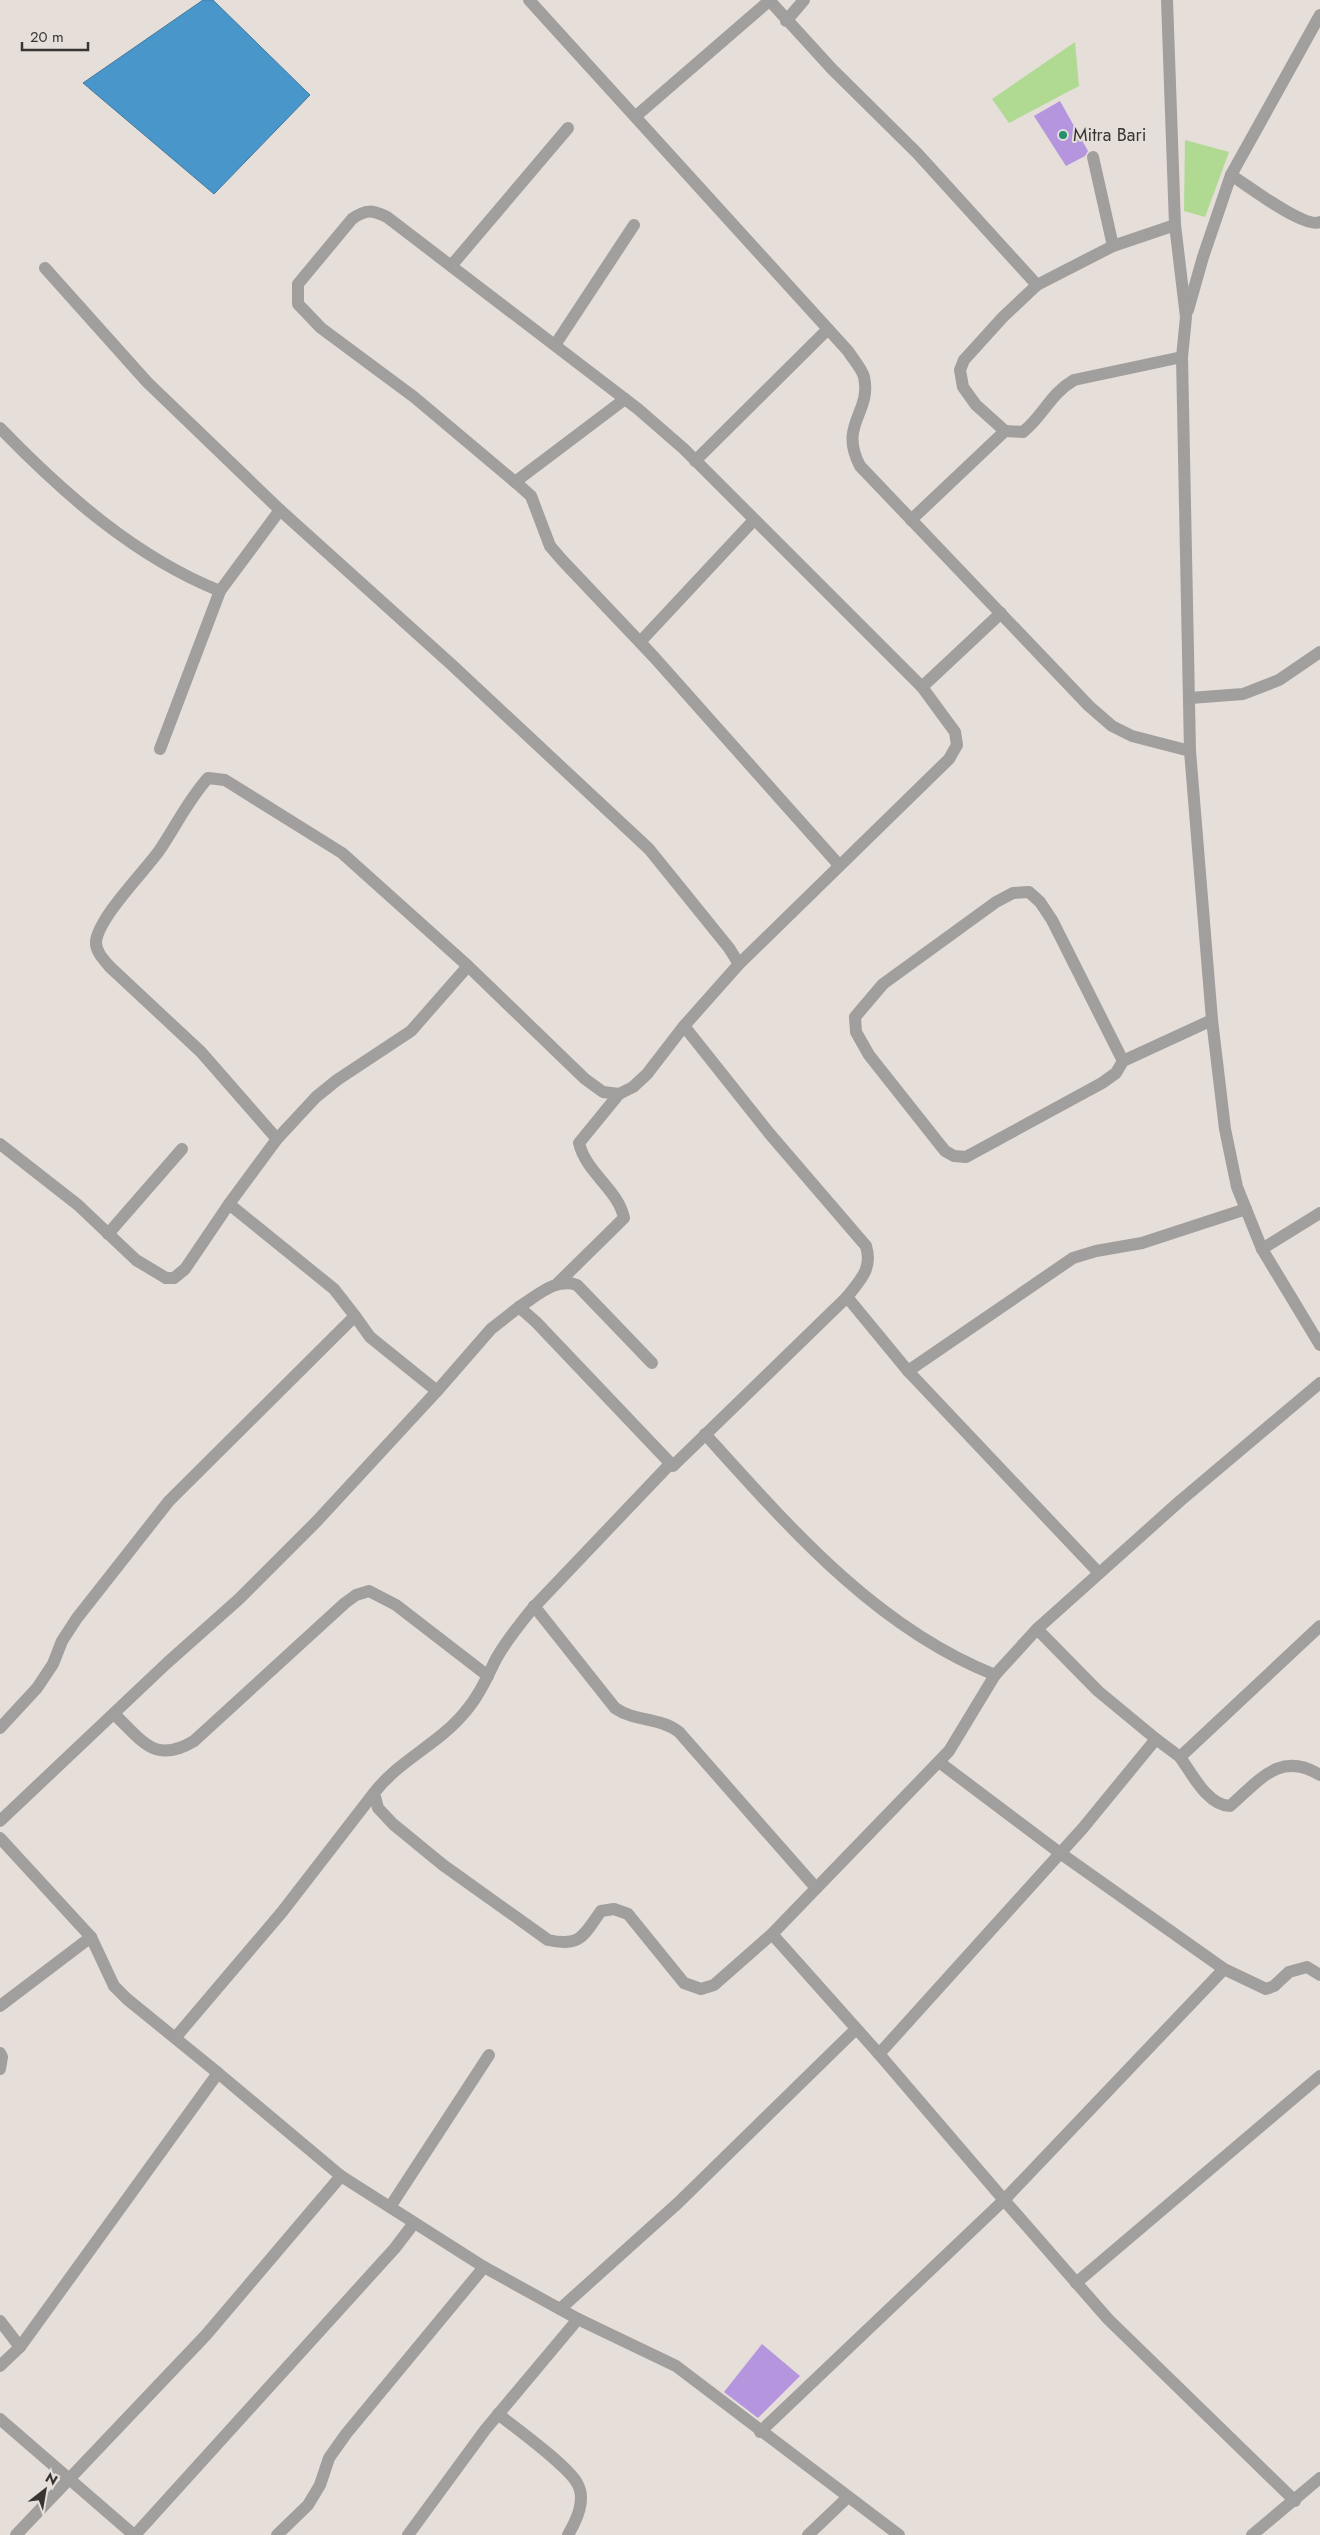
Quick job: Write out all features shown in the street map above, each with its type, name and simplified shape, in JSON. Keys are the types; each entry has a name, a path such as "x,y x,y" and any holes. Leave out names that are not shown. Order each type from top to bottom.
{"street":[{"path":"529,0 848,351 864,376 865,395 852,433 852,450 860,466 1089,706 1112,726 1132,736 1190,752"},
{"path":"636,116 769,0 786,20 917,153 1037,285"},
{"path":"786,20 804,0"},
{"path":"1168,0 1175,225 1186,318"},
{"path":"1320,15 1231,175 1203,257 1186,318 1182,357 1190,752 1212,1020 1225,1129 1238,1187 1262,1249 1320,1345"},
{"path":"451,266 568,128"},
{"path":"1092,158 1113,246"},
{"path":"1231,175 1301,220 1317,224 1320,222"},
{"path":"0,1821 253,1585 316,1522 437,1391 491,1329 519,1307 558,1283 624,1218 621,1205 582,1157 580,1143 619,1094 633,1087 647,1074 684,1026 738,964 949,759 957,745 955,732 922,687 695,461 625,399 387,217 372,210 362,212 352,219 298,284 298,304 321,328 414,397 531,496 550,546 640,642 839,865"},
{"path":"555,345 634,225"},
{"path":"1175,225 1113,246 1037,285 1003,317 964,360 960,370 963,387 976,405 1006,431 1022,432 1036,420 1058,389 1074,380 1182,357"},
{"path":"45,268 147,382 280,510 445,659 648,849 729,948 738,964"},
{"path":"695,461 828,329"},
{"path":"515,482 625,399"},
{"path":"0,428 43,473 96,517 193,580 220,591"},
{"path":"911,520 1006,431"},
{"path":"160,749 220,591 280,510"},
{"path":"640,642 754,520"},
{"path":"922,687 1001,613"},
{"path":"1190,698 1243,694 1279,680 1320,652"},
{"path":"276,1139 201,1052 110,967 100,955 96,943 99,931 110,913 159,850 193,794 208,778 225,780 342,853 468,966 585,1079 603,1092 619,1094"},
{"path":"1123,1061 1052,920 1040,902 1028,892 1013,893 996,902 884,984 855,1017 856,1032 869,1055 945,1151 954,1156 966,1157 1102,1083 1116,1073 1123,1061 1212,1020"},
{"path":"0,1144 78,1205 136,1260 156,1274 166,1278 174,1278 184,1269 276,1139 316,1097 337,1080 412,1031 468,966"},
{"path":"519,1307 536,1322 674,1466 847,1297 864,1274 870,1258 866,1246 769,1133 684,1026"},
{"path":"108,1234 182,1149"},
{"path":"229,1204 334,1289 370,1337 437,1391"},
{"path":"908,1371 1073,1258 1096,1251 1142,1242 1246,1209"},
{"path":"1262,1249 1320,1213"},
{"path":"558,1283 567,1281 577,1284 652,1363"},
{"path":"847,1297 908,1371 1098,1572"},
{"path":"0,1728 37,1688 53,1664 62,1640 77,1618 170,1501 355,1316"},
{"path":"374,1793 378,1808 393,1824 443,1865 548,1940 567,1944 581,1938 601,1912 614,1909 628,1914 684,1983 701,1989 714,1985 772,1934 939,1762 949,1751 995,1676 1037,1630 1098,1572 1320,1383"},
{"path":"706,1434 821,1558 918,1636 970,1665 995,1676"},
{"path":"175,2038 282,1912 386,1778 450,1728 465,1713 479,1693 514,1632 534,1606 671,1463"},
{"path":"114,1714 151,1748 166,1752 180,1750 194,1742 345,1603 356,1595 369,1591 396,1604 488,1676"},
{"path":"534,1606 616,1708 626,1715 671,1726 679,1732 816,1888"},
{"path":"1180,1757 1320,1626"},
{"path":"1037,1630 1098,1691 1180,1757 1212,1800 1222,1806 1230,1806 1268,1773 1282,1766 1297,1764 1320,1775"},
{"path":"880,2054 1083,1828 1156,1739"},
{"path":"939,1762 1060,1853 1224,1969 1266,1989 1274,1986 1289,1972 1307,1968 1320,1975"},
{"path":"0,1838 91,1937 114,1986 127,1999 341,2176 484,2268 578,2319 676,2366 760,2432 899,2535"},
{"path":"772,1934 880,2054 1108,2319 1295,2501"},
{"path":"0,2006 91,1937"},
{"path":"760,2432 1004,2200 1224,1969"},
{"path":"560,2309 678,2203 856,2029"},
{"path":"0,2053 2,2057 0,2069"},
{"path":"390,2207 489,2055"},
{"path":"0,2366 20,2347 218,2073"},
{"path":"1076,2283 1320,2076"},
{"path":"16,2535 206,2334 341,2176"},
{"path":"0,2419 135,2535 395,2248 414,2223"},
{"path":"278,2535 308,2505 320,2486 329,2458 346,2434 484,2268"},
{"path":"408,2535 498,2414 578,2319"},
{"path":"0,2321 20,2347"},
{"path":"498,2414 567,2471 578,2484 580,2498 578,2518 568,2535"},
{"path":"1252,2535 1295,2501 1320,2478"},
{"path":"808,2535 848,2497"}],"green space":[{"path":"1075,42 1079,86 1009,123 992,99"},
{"path":"1185,140 1229,152 1205,217 1184,211"}],"water":[{"path":"203,0 213,0 310,95 214,194 83,83"}],"building":[{"name":"Mitra Bari","path":"1060,101 1088,151 1085,156 1066,166 1034,116"},
{"path":"762,2344 800,2376 758,2418 724,2392"}],"place":[{"name":"Mitra Bari","path":"1063,135"}]}
